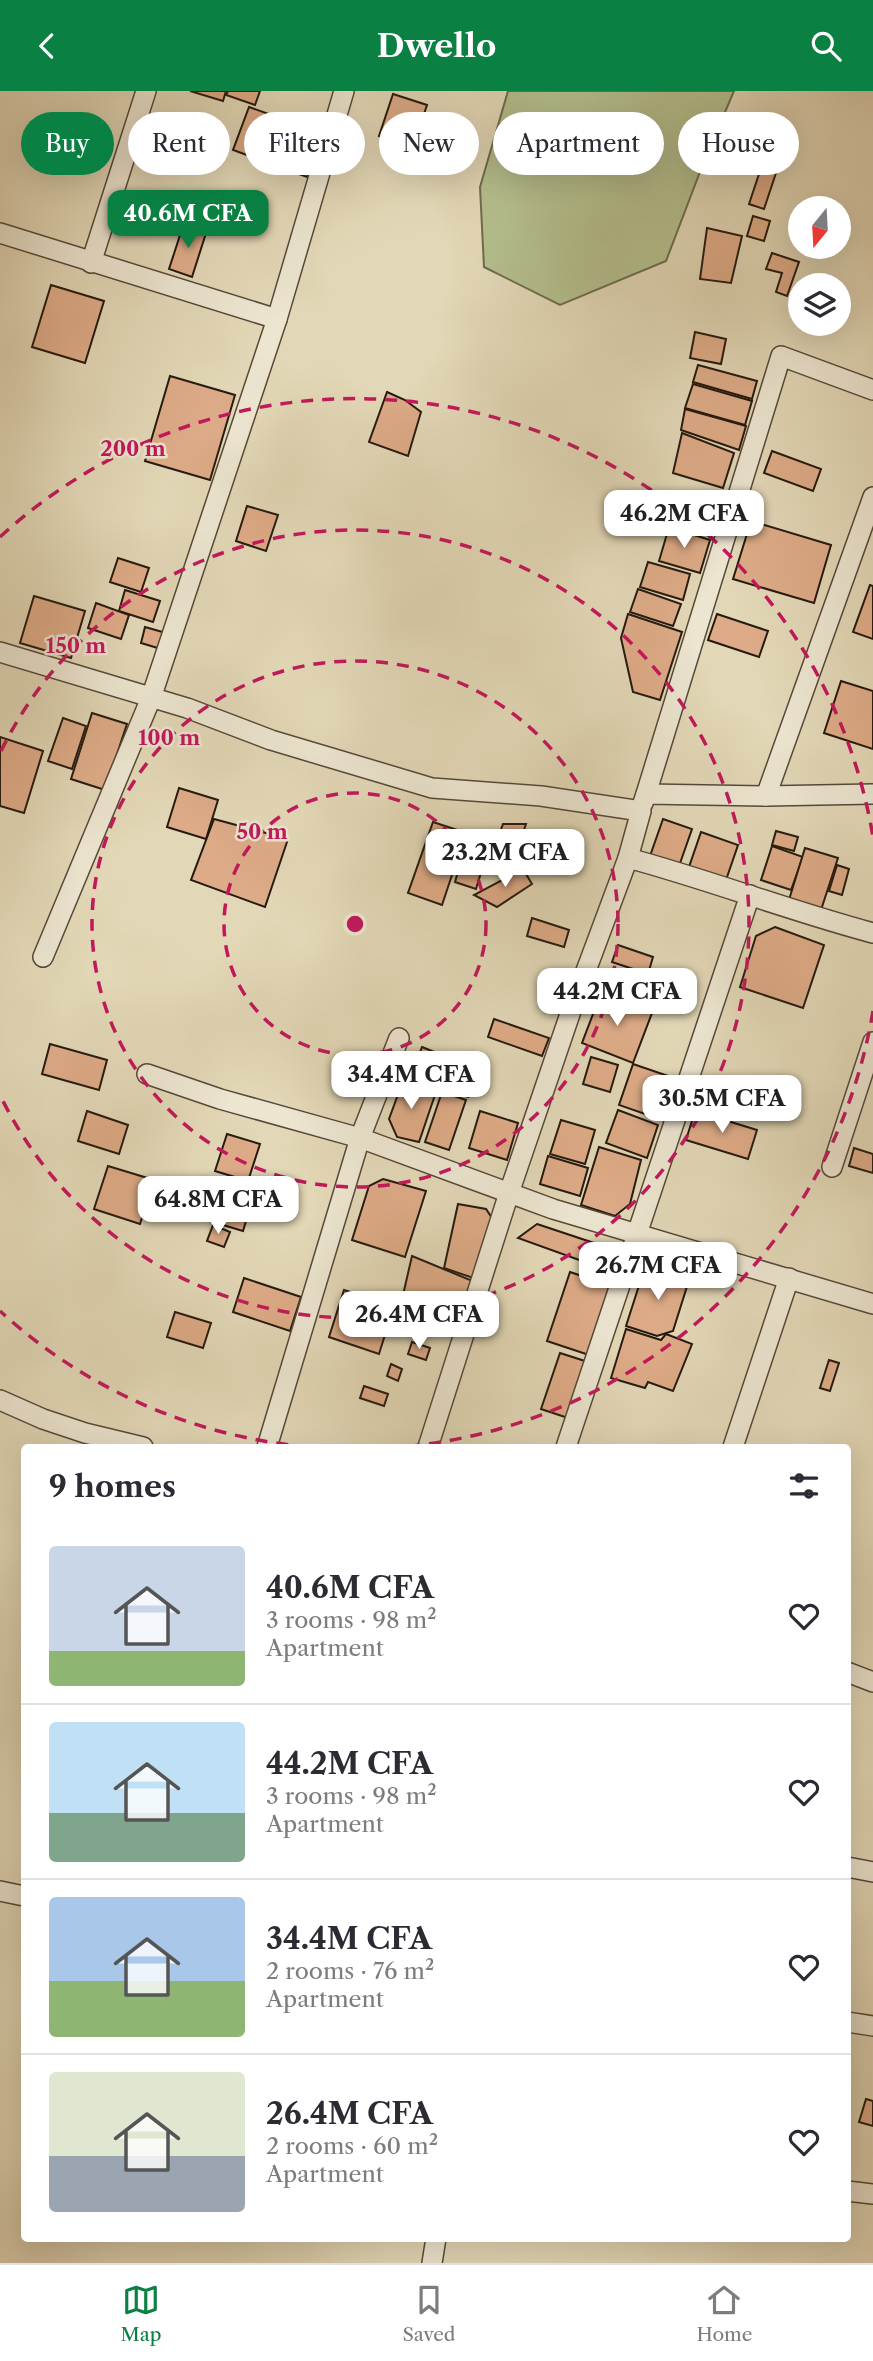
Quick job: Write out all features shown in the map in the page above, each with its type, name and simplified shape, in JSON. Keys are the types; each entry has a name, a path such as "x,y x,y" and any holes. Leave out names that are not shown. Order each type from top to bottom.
{"street":[{"path":"91,263 146,91"},
{"path":"43,957 151,698 277,319 344,91"},
{"path":"0,233 277,319"},
{"path":"429,1444 509,1193 571,1011 628,858 781,356 873,390"},
{"path":"766,796 873,497"},
{"path":"0,652 187,708 271,740 432,788 643,802 873,794"},
{"path":"628,858 750,895 814,918 873,933"},
{"path":"567,1444 750,895"},
{"path":"268,1444 360,1138 399,1038"},
{"path":"832,1167 873,1042"},
{"path":"147,1074 220,1099 360,1138 509,1193 637,1234 873,1304"},
{"path":"734,1444 789,1278"},
{"path":"0,1400 43,1419 130,1444"},
{"path":"851,1674 873,1682"},
{"path":"851,1868 873,1872"},
{"path":"0,1891 21,1895"},
{"path":"851,2023 873,2026"},
{"path":"851,2191 873,2194"},
{"path":"432,2263 435,2242"}],"green space":[{"path":"508,91 734,91 725,112 678,112 678,175 699,175 666,261 560,305 484,267 480,187 493,142 493,175 664,175 664,112 502,112"}],"building":[{"path":"190,91 226,91 223,101"},
{"path":"228,91 260,91 255,105 226,95"},
{"path":"393,94 427,105 425,112 387,112"},
{"path":"249,107 263,112 247,112"},
{"path":"244,120 244,154 233,150"},
{"path":"759,175 775,175 764,209 749,204"},
{"path":"753,216 770,221 764,241 747,236"},
{"path":"184,223 207,230 192,277 169,269"},
{"path":"707,228 742,236 731,283 700,279"},
{"path":"772,253 799,262 795,273 788,273 787,296 776,292 782,273 766,269"},
{"path":"51,285 104,301 85,363 32,347"},
{"path":"695,332 726,339 721,364 690,358"},
{"path":"698,365 757,381 752,399 693,382"},
{"path":"170,376 235,395 210,480 145,461"},
{"path":"693,384 752,401 745,425 685,408"},
{"path":"387,392 405,400 421,412 408,456 369,442"},
{"path":"685,409 746,426 739,450 681,430"},
{"path":"682,433 734,453 723,488 673,473"},
{"path":"772,451 821,469 813,491 764,473"},
{"path":"247,506 278,515 266,551 236,541"},
{"path":"751,521 831,545 814,603 733,579"},
{"path":"669,527 710,540 700,573 659,561"},
{"path":"118,558 149,568 141,592 110,582"},
{"path":"648,562 690,574 683,600 640,587"},
{"path":"870,585 873,586 873,639 853,632"},
{"path":"638,589 681,604 673,626 630,612"},
{"path":"125,590 160,601 153,622 119,611"},
{"path":"34,596 85,611 71,658 20,643"},
{"path":"96,603 129,615 121,639 88,628"},
{"path":"628,614 682,632 660,700 633,692 621,638"},
{"path":"717,614 768,631 759,657 708,640"},
{"path":"145,627 166,633 161,649 141,643"},
{"path":"841,681 873,691 873,749 824,733"},
{"path":"92,713 127,724 105,790 71,779"},
{"path":"63,718 86,726 72,769 48,761"},
{"path":"0,737 43,751 24,813 0,806"},
{"path":"179,788 218,800 206,839 167,827"},
{"path":"214,819 288,839 265,907 191,880"},
{"path":"663,819 692,829 678,869 649,859"},
{"path":"433,822 466,833 442,905 408,893"},
{"path":"503,824 526,824 508,876 487,868"},
{"path":"776,831 798,837 794,851 772,845"},
{"path":"701,832 738,845 726,880 689,867"},
{"path":"467,840 489,846 476,889 455,882"},
{"path":"772,846 803,857 791,890 761,880"},
{"path":"805,848 838,858 820,913 788,903"},
{"path":"837,865 849,869 842,895 829,891"},
{"path":"523,869 532,884 497,907 474,895"},
{"path":"532,918 569,930 564,947 527,936"},
{"path":"775,927 824,945 803,1008 740,987 756,936"},
{"path":"618,945 653,957 648,974 612,962"},
{"path":"601,993 652,1013 633,1063 582,1043"},
{"path":"494,1019 549,1038 542,1056 488,1037"},
{"path":"50,1044 107,1060 99,1090 42,1074"},
{"path":"422,1047 479,1070 468,1097 411,1075"},
{"path":"591,1057 618,1065 610,1092 583,1084"},
{"path":"633,1064 686,1082 671,1123 619,1105"},
{"path":"403,1081 436,1092 419,1142 397,1137 389,1119"},
{"path":"442,1092 466,1100 449,1150 425,1142"},
{"path":"618,1110 658,1125 647,1158 606,1143"},
{"path":"87,1111 128,1125 119,1154 78,1141"},
{"path":"480,1111 518,1123 507,1160 469,1148"},
{"path":"695,1111 757,1130 748,1159 686,1140"},
{"path":"561,1120 595,1130 585,1164 550,1154"},
{"path":"227,1134 260,1144 248,1181 215,1171"},
{"path":"599,1147 641,1160 630,1204 615,1216 581,1205"},
{"path":"854,1148 873,1154 873,1173 849,1166"},
{"path":"548,1156 588,1168 580,1196 540,1184"},
{"path":"108,1166 154,1180 140,1224 94,1209"},
{"path":"383,1179 426,1191 405,1257 352,1240 369,1186"},
{"path":"209,1198 249,1211 243,1231 203,1219"},
{"path":"458,1204 486,1209 494,1221 479,1280 444,1268"},
{"path":"537,1224 600,1245 593,1265 518,1238"},
{"path":"213,1225 230,1232 224,1247 207,1241"},
{"path":"412,1256 475,1282 460,1331 400,1308"},
{"path":"659,1268 689,1280 673,1331 657,1336 626,1326 643,1273"},
{"path":"570,1272 612,1286 589,1355 547,1341"},
{"path":"244,1278 301,1297 290,1331 233,1312"},
{"path":"344,1290 394,1306 379,1354 329,1337"},
{"path":"175,1312 211,1323 203,1348 167,1337"},
{"path":"626,1329 661,1340 666,1334 692,1344 673,1391 648,1382 645,1388 611,1378"},
{"path":"412,1342 430,1348 426,1360 408,1354"},
{"path":"560,1353 588,1362 568,1418 541,1409"},
{"path":"829,1360 839,1363 830,1391 820,1388"},
{"path":"391,1364 402,1369 398,1381 387,1376"},
{"path":"364,1386 388,1394 384,1406 360,1398"},
{"path":"866,2099 873,2101 873,2126 859,2122"}]}
